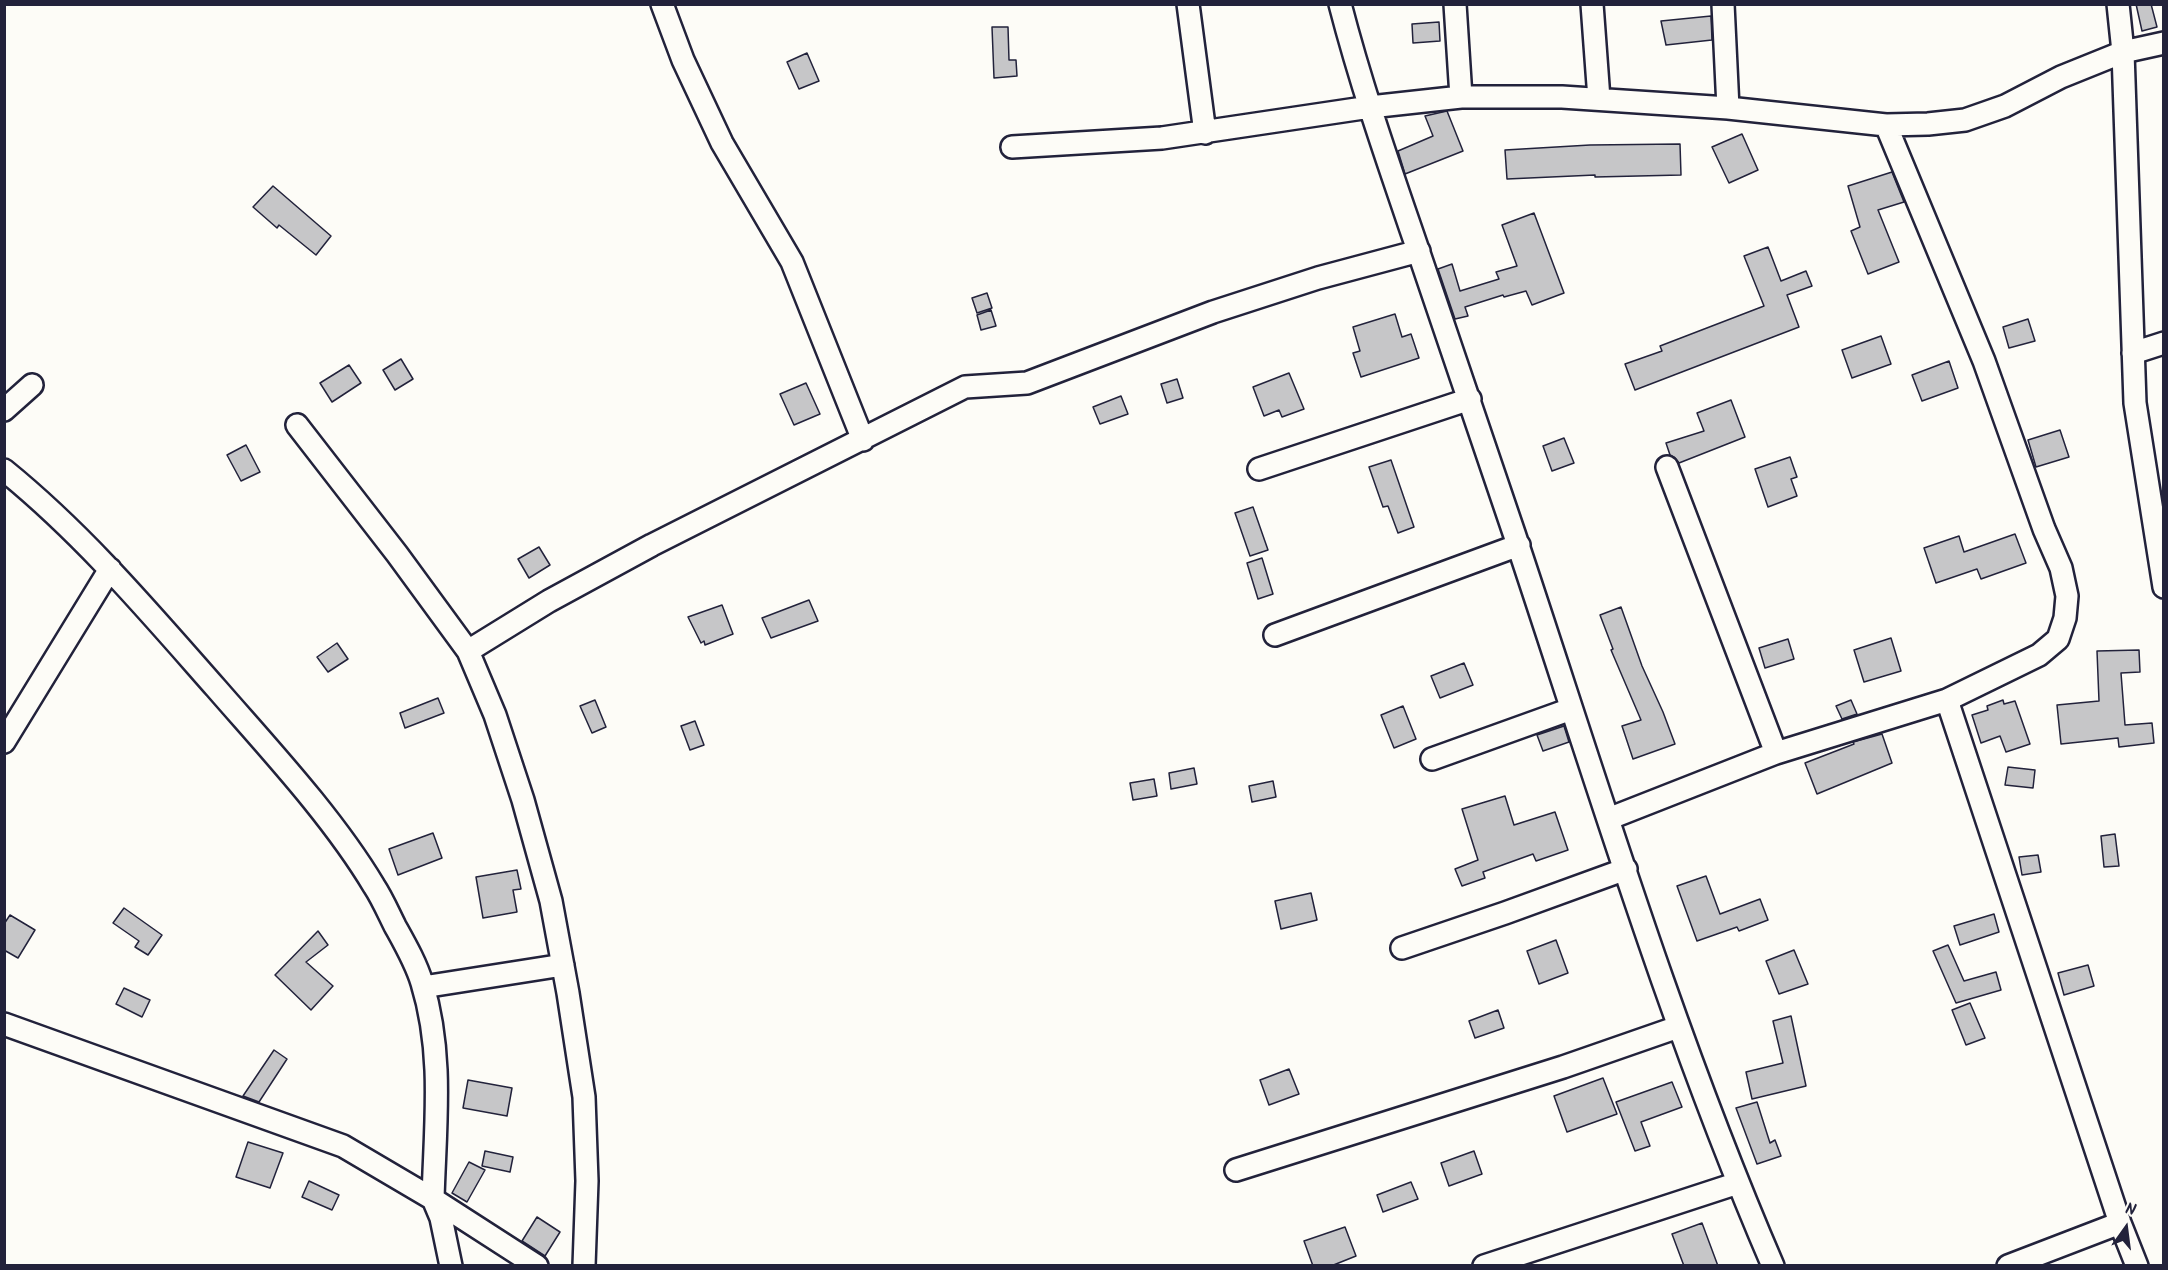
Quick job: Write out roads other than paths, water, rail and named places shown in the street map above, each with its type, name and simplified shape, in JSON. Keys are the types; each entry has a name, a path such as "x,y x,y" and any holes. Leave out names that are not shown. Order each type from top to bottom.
{"street":[{"path":"662,4 683,60 722,143 792,262 863,440"},
{"path":"1188,4 1205,133"},
{"path":"1340,4 1370,106 1470,399 1678,1027 1738,1183 1773,1266"},
{"path":"1455,4 1461,97"},
{"path":"1592,4 1599,99"},
{"path":"1723,4 1728,108"},
{"path":"2118,4 2123,52 2136,403 2163,587"},
{"path":"1012,147 1130,141 1205,133 1370,106 1461,97 1522,96 1599,99 1728,108 1886,125 1928,124 1965,120 2005,106 2061,76 2123,52 2163,43"},
{"path":"1608,819 1776,753 1947,700 2039,655 2058,639 2067,596 2061,568 2044,529 1984,361 1886,125"},
{"path":"468,651 549,601 732,504 965,387 1027,383 1213,312 1318,278 1419,251"},
{"path":"2133,353 2163,343"},
{"path":"4,410 32,385"},
{"path":"1259,469 1470,399"},
{"path":"297,425 397,554 468,651 495,715 523,800 552,901 563,965 584,1096 587,1180 584,1266"},
{"path":"1667,467 1776,753"},
{"path":"4,470 47,506 110,569 268,747 329,823 374,885 405,944 423,987 433,1028 438,1072 433,1199 441,1218 451,1266"},
{"path":"1275,635 1519,546"},
{"path":"4,742 110,569"},
{"path":"1947,700 2120,1223 2137,1266"},
{"path":"1432,759 1571,709"},
{"path":"1402,948 1505,914 1626,869"},
{"path":"423,987 563,965"},
{"path":"4,1024 343,1146 433,1199 537,1266"},
{"path":"1236,1170 1563,1067 1678,1027"},
{"path":"1484,1266 1738,1183"},
{"path":"2008,1266 2120,1223"}]}
